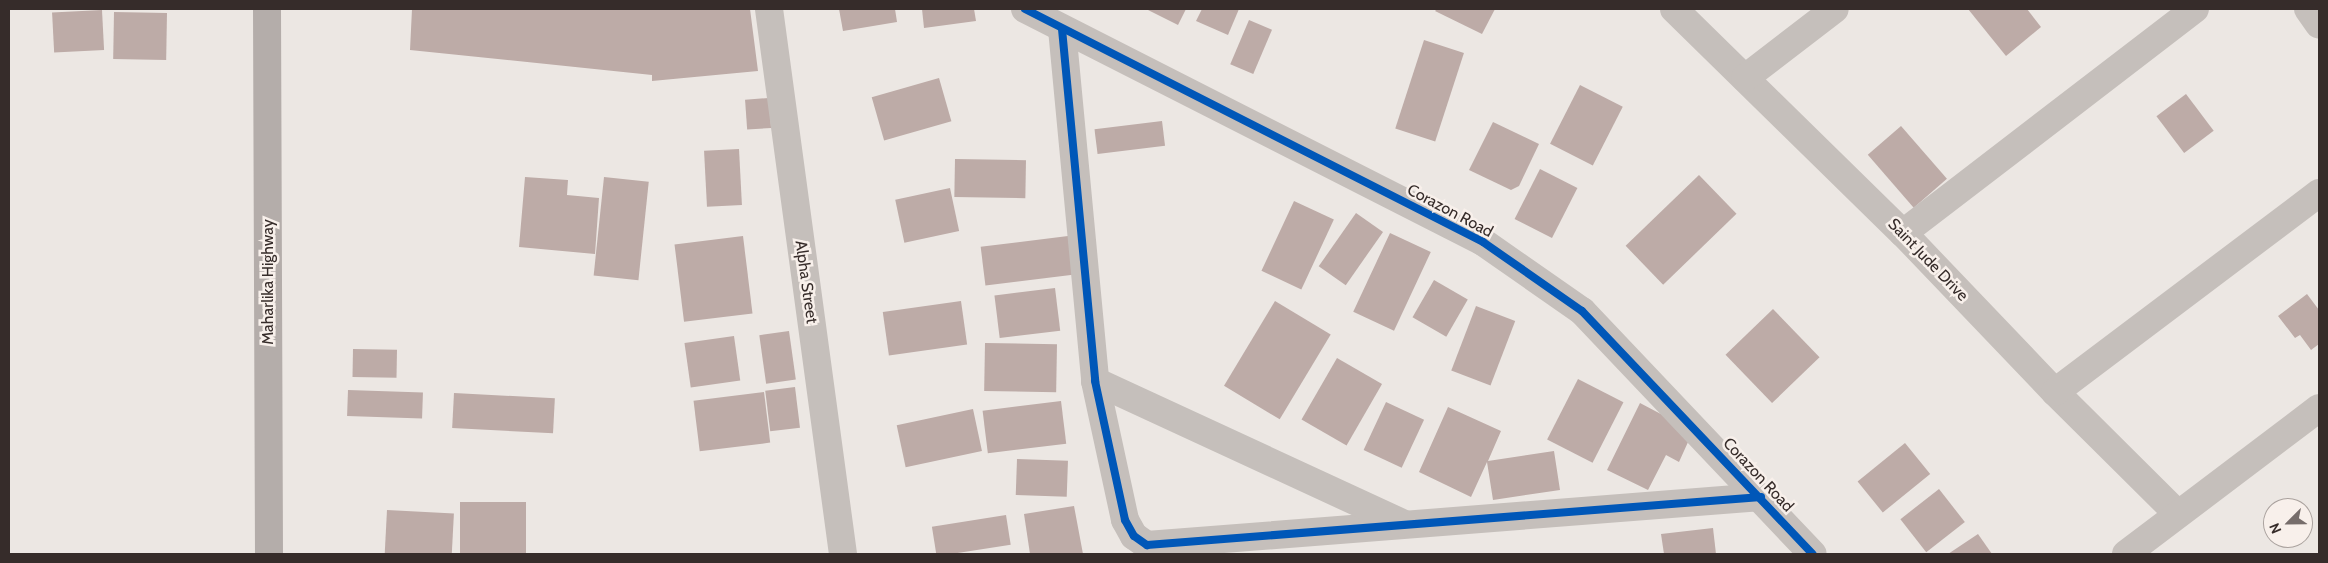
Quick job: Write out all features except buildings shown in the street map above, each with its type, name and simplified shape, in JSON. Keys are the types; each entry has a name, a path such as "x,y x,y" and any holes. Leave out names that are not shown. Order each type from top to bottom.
{"main road":[{"name":"Maharlika Highway","path":"267,9 269,554"}],"street":[{"name":"Alpha Street","path":"769,9 842,554"},
{"name":"Corazon Road","path":"1025,9 1483,242 1582,311 1761,497 1813,554"},
{"name":"Saint Jude Drive","path":"1674,9 1903,233 2055,392 2178,514"},
{"path":"1745,78 1836,9"},
{"path":"1903,233 2195,9"},
{"path":"2308,9 2319,25"},
{"path":"1062,29 1095,381 1125,520 1134,536 1147,545 1761,497"},
{"path":"2055,392 2319,193"},
{"path":"1095,381 1405,525"},
{"path":"2126,554 2319,408"}],"cycle path":[{"path":"1025,9 1483,242 1582,311 1813,554"},
{"path":"1062,29 1095,381 1125,520 1134,536 1147,545 1761,497"}]}
